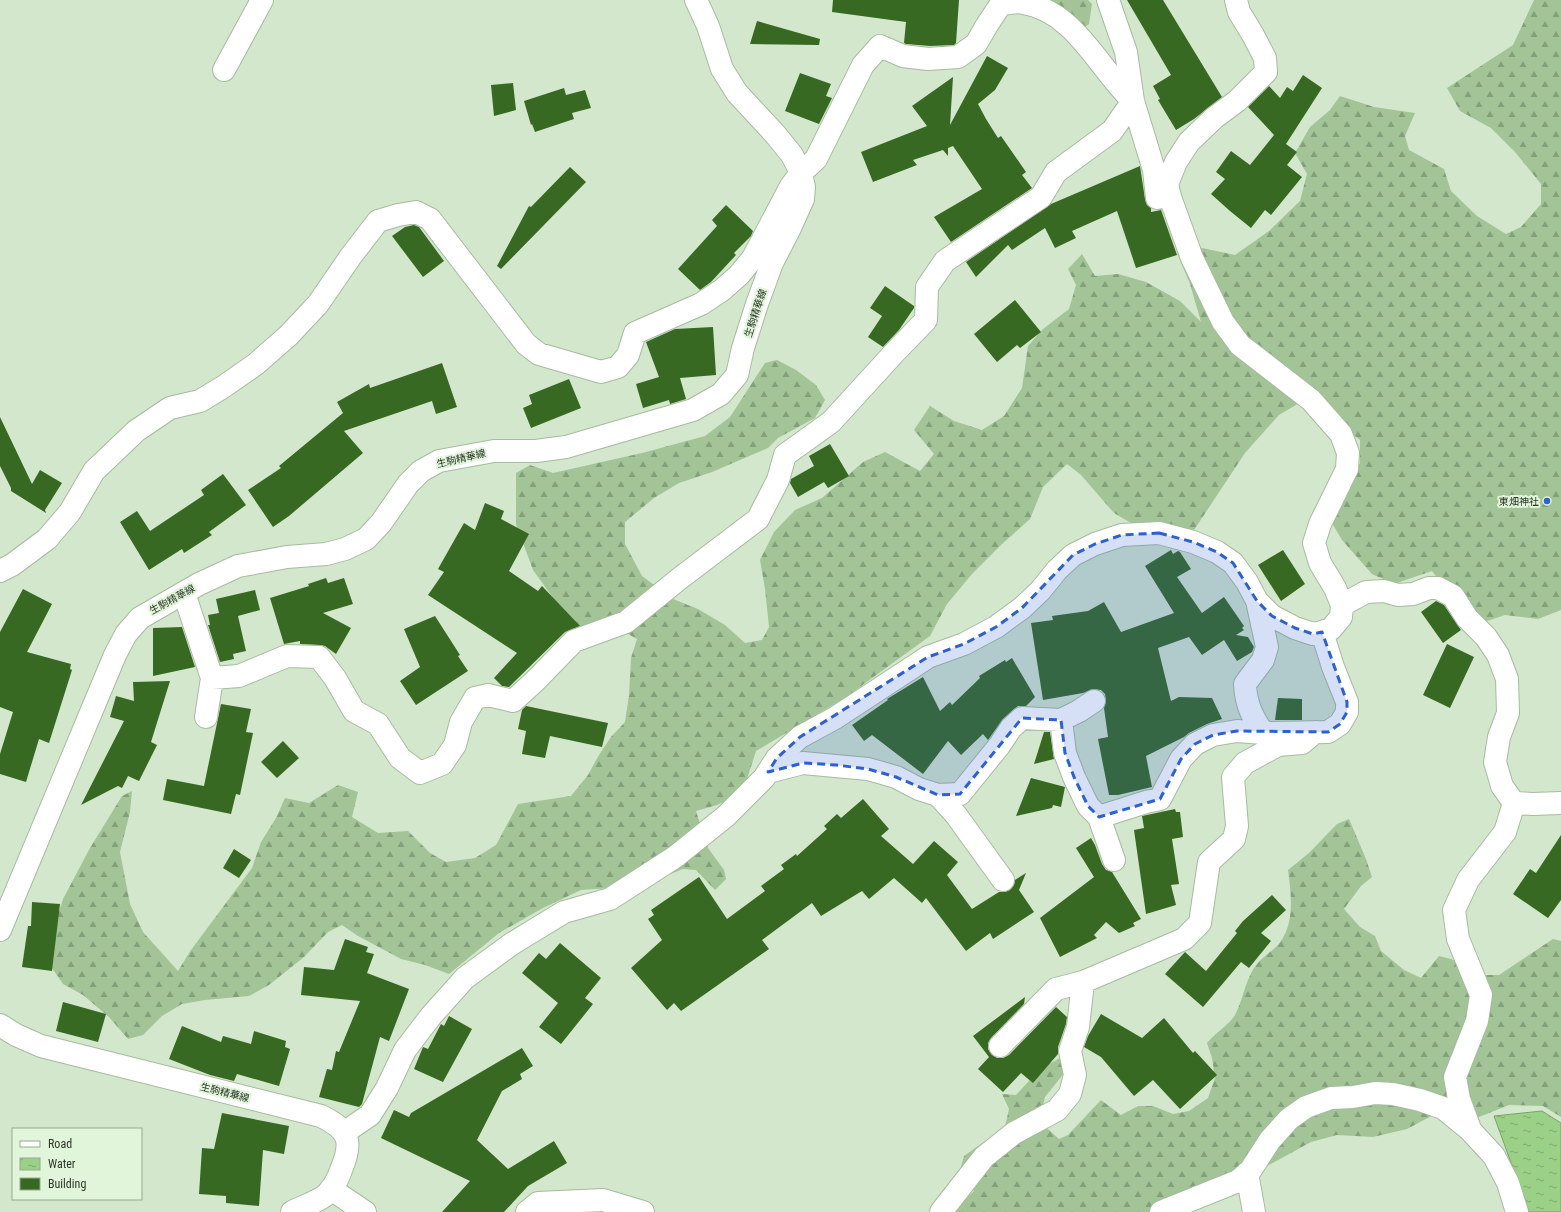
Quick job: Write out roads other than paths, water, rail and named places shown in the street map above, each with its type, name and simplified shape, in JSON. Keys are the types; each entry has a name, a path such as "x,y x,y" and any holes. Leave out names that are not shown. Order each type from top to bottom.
{"street":[{"path":"224,70 262,0"},
{"name":"生駒精華線","path":"0,930 115,655 126,634 140,618 184,593 238,566 287,556 326,554 345,549 366,539 381,523 412,480 421,471 439,461 494,451 536,451 566,447 693,410 721,394 738,375 743,348 756,304 772,263 803,199 804,187 801,173 792,155 737,92 722,69 708,26 696,0"},
{"path":"1108,0 1126,52 1133,101 1154,170 1157,198 1170,197"},
{"path":"1236,0 1239,12 1253,34 1265,58 1266,72 1237,101 1214,118 1189,142 1176,162 1167,184 1170,197 1192,258 1223,322 1240,345 1312,400 1341,434 1348,453 1347,469 1320,524 1314,543 1320,563 1335,588 1342,604 1341,618 1331,629 1313,634 1295,628 1272,616 1256,601"},
{"path":"0,570 12,565 47,539 70,512 94,471 136,431 170,408 200,401 223,387 256,364 289,335 318,304 351,256 378,221 398,215 416,212 430,220 526,344 539,354 601,372 618,367 628,355 634,333 701,304 722,290 739,275 753,258 791,186 801,173 816,159 862,65 880,46 903,56 928,59 958,57 976,44 1001,2 1022,2 1050,11 1074,30 1120,88 1133,101"},
{"path":"212,678 239,676 287,656 319,656 335,678 354,711 378,724 400,758 420,773 442,764 455,745 461,722 474,698 488,695 513,702 574,641 626,622 679,579 758,519 778,480 785,455 831,422 926,320 927,287 945,261 1041,197 1056,172 1112,131 1133,101"},
{"path":"292,1212 326,1195 331,1189 342,1168 349,1146 345,1132 370,1115 387,1088 405,1050 431,1016 465,978 513,943 564,912 610,898 675,857 726,816 764,778 777,758 800,737 835,718 928,657 964,644 996,626 1022,608 1073,555 1095,544 1122,535 1159,533 1194,542 1218,552 1233,564 1247,582 1256,601 1267,647 1263,660 1245,684 1245,698 1252,716 1264,732"},
{"path":"1342,604 1366,592 1384,591 1398,595 1406,595 1429,588 1438,588 1453,596 1467,618 1486,637 1498,655 1507,679 1508,713 1499,738 1495,762 1502,786 1514,803"},
{"path":"184,593 212,678 206,717"},
{"path":"1099,817 1146,802 1160,800 1181,758 1195,744 1213,735 1237,731 1328,732 1340,724 1347,712 1347,702 1333,667 1322,632"},
{"path":"768,772 803,763 868,769 896,777 919,789 938,795 960,794 995,752 1011,728 1022,718 1061,720 1094,701"},
{"path":"1061,720 1065,753 1074,777 1088,806 1099,817 1114,860"},
{"path":"1000,1046 1056,989 1083,982 1184,939 1200,923 1209,862 1234,839 1236,826 1233,777 1245,763 1278,745 1302,743 1315,732"},
{"path":"938,795 956,814 1003,880"},
{"path":"1514,803 1561,803"},
{"path":"1470,1130 1459,1099 1455,1077 1477,1021 1481,995 1458,939 1454,910 1468,880 1505,832 1514,803"},
{"path":"941,1212 984,1157 1014,1134 1057,1110 1070,1094 1075,1075 1070,1051 1078,1028 1083,982"},
{"name":"生駒精華線","path":"0,1025 16,1036 41,1046 321,1116 334,1122 345,1132"},
{"path":"1161,1212 1238,1181 1250,1171 1270,1140 1289,1119 1306,1107 1331,1098 1353,1097 1375,1093 1400,1095 1443,1108 1470,1130 1494,1156 1508,1183 1517,1212"},
{"path":"1247,1173 1254,1212"},
{"path":"331,1189 365,1212"},
{"path":"527,1212 538,1203 603,1200 643,1212"}],"water":[{"path":"1542,1111 1561,1123 1561,1212 1529,1212 1494,1116"}],"place":[{"name":"東畑神社","path":"1547,501"}]}
